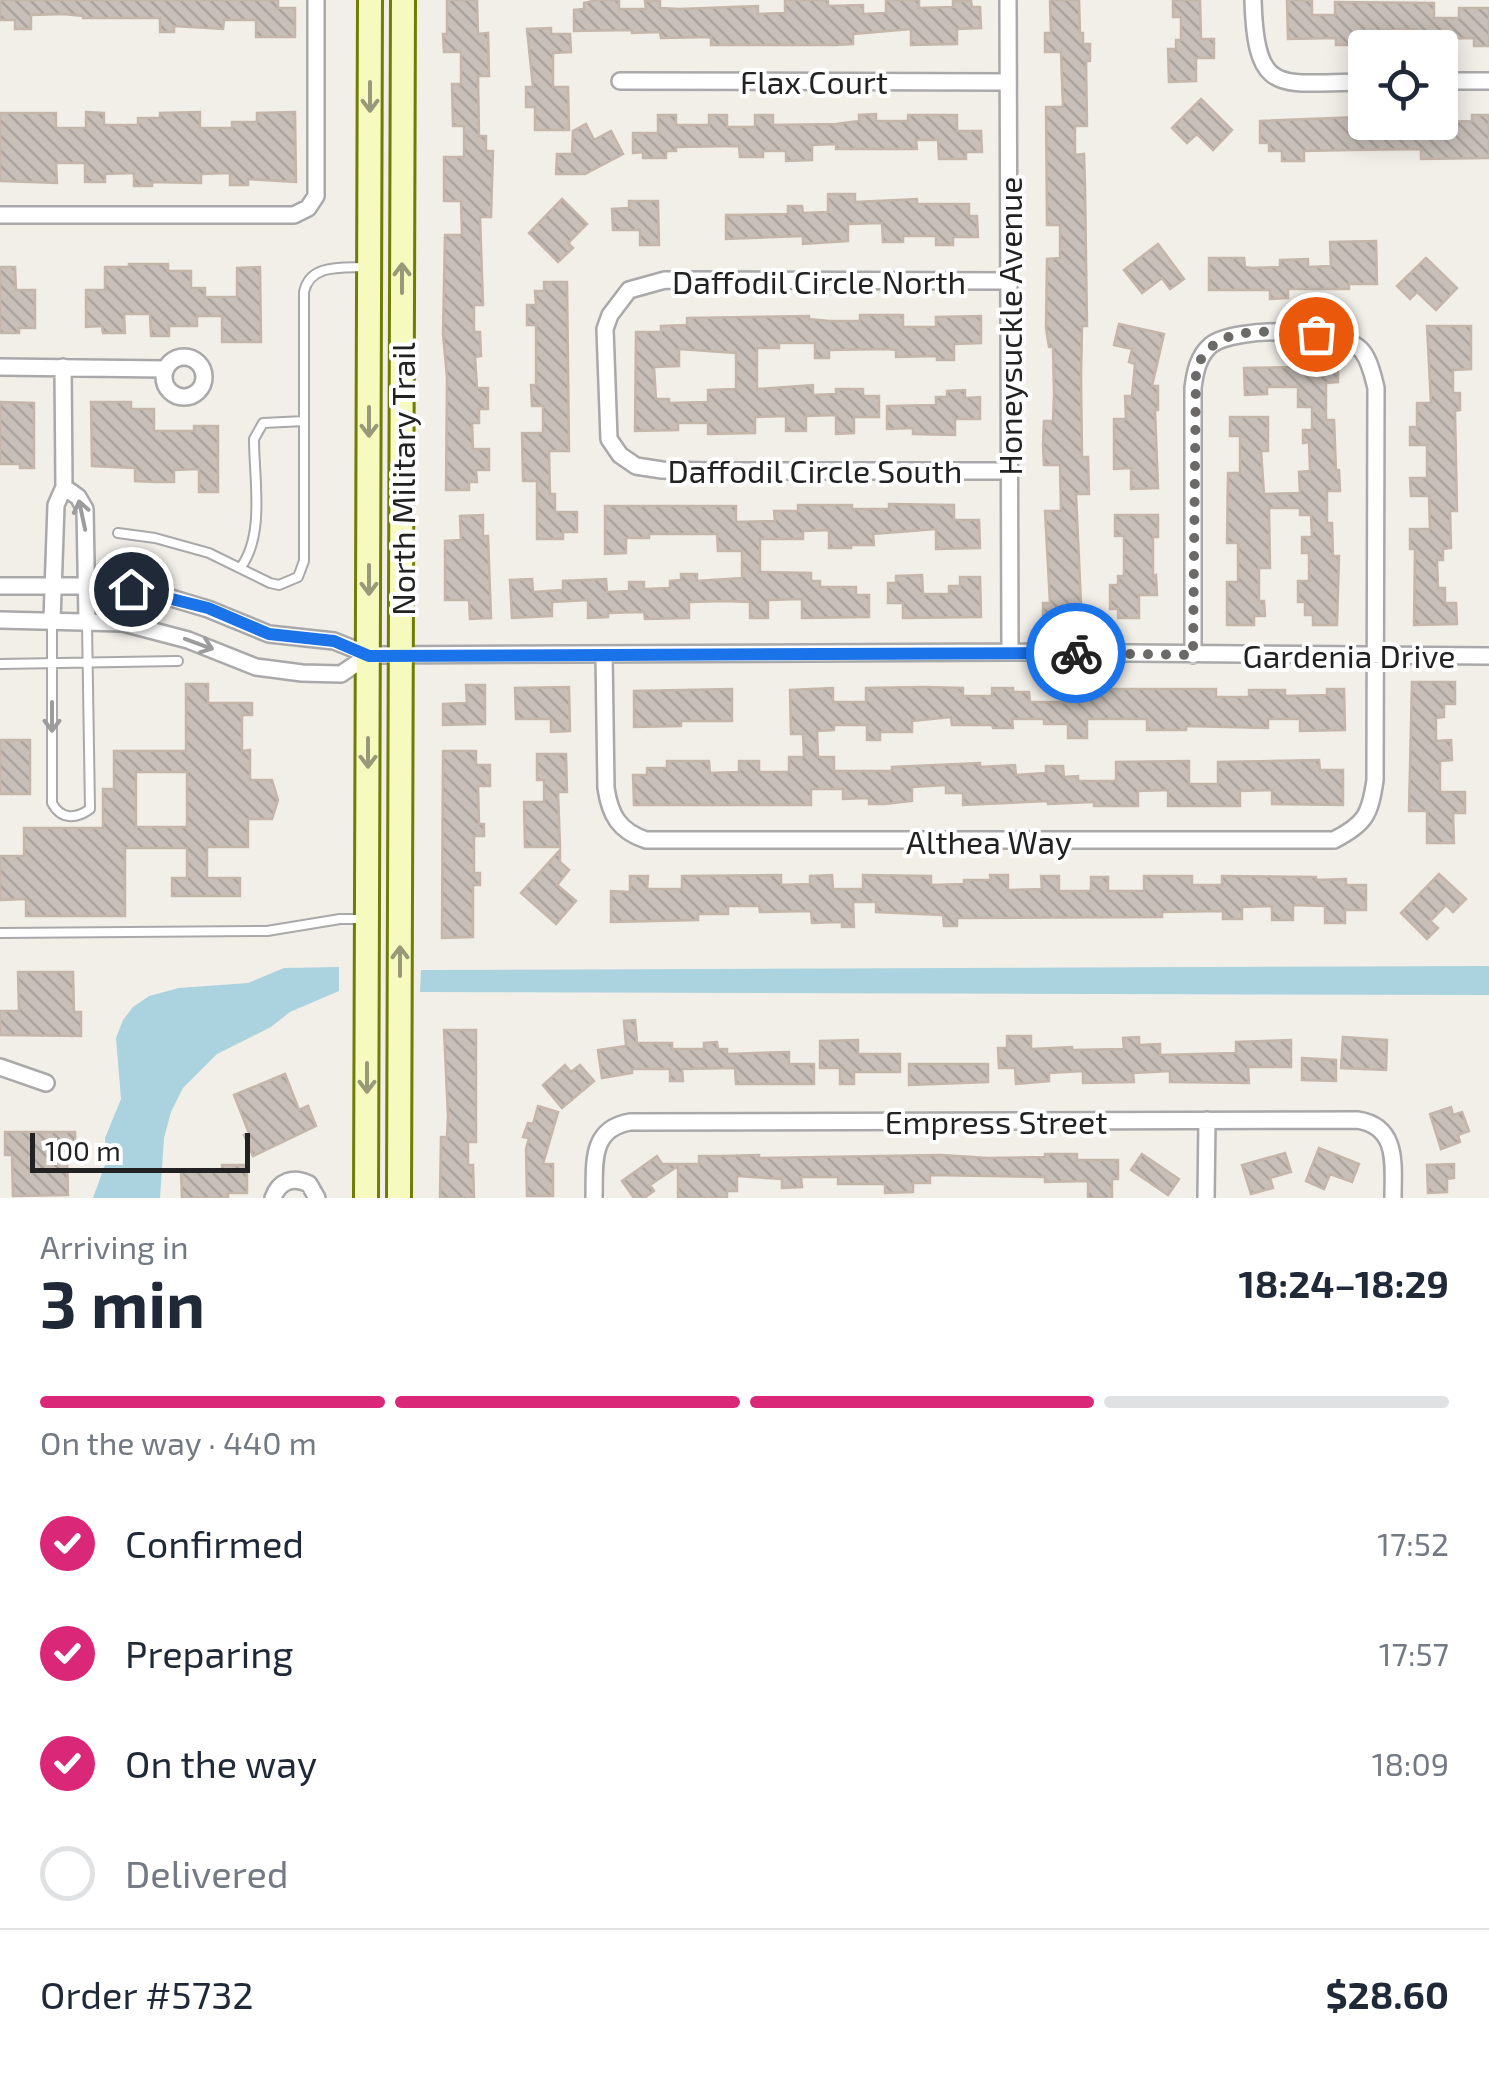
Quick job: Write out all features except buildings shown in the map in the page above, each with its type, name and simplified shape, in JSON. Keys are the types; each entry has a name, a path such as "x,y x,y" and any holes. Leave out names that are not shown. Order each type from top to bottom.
{"main road":[{"name":"North Military Trail","path":"366,1198 370,0"},
{"name":"North Military Trail","path":"399,1198 403,0"}],"street":[{"path":"0,215 294,215 308,208 316,196 316,0"},
{"name":"Honeysuckle Avenue","path":"1008,0 1010,652"},
{"path":"1253,0 1254,44 1267,72 1278,79 1302,82 1348,82"},
{"name":"Flax Court","path":"620,81 1007,82"},
{"path":"1458,81 1489,81"},
{"name":"Daffodil Circle North","path":"606,401 605,329 617,303 630,290 644,284 665,280 1009,280"},
{"name":"Althea Way","path":"604,654 606,788 616,821 632,835 668,841 1334,840 1358,828 1372,804 1376,780 1376,388 1361,348 1348,340 1333,336 1234,334 1207,348 1196,369 1193,655"},
{"path":"0,367 165,369"},
{"path":"52,620 56,506 64,487 63,367"},
{"name":"Daffodil Circle South","path":"606,401 608,439 628,462 648,469 1010,471"},
{"path":"64,487 86,509 87,619"},
{"name":"Gardenia Drive","path":"0,586 86,586 152,592 208,608 269,634 334,641 369,656 1010,652 1489,656"},
{"name":"Gardenia Drive","path":"0,620 87,619 123,623 188,640 256,666 302,674 341,674 369,656"},
{"path":"0,1067 46,1083"},
{"path":"1206,1198 1207,1120"},
{"name":"Empress Street","path":"594,1198 595,1148 607,1130 630,1122 1207,1120 1356,1120 1383,1131 1393,1151 1393,1198"},
{"path":"273,1198 281,1184 294,1180 308,1184 317,1198"}],"lane":[{"path":"118,533 155,538 209,553 279,586 298,577 303,570 304,292 307,280 320,271 370,267"},
{"path":"241,568 251,554 254,531 257,428 263,422 304,421"},
{"path":"52,620 52,803 56,812 67,817 90,809 92,799 88,765 87,619"},
{"path":"0,664 178,661"},
{"path":"0,932 267,931 340,919 368,919"}],"water":[{"path":"1489,966 1489,995 420,992 421,970"},
{"path":"339,967 339,991 290,1012 271,1027 217,1054 183,1088 164,1138 160,1198 93,1198 106,1162 105,1138 121,1099 116,1038 133,1007 149,996 179,988 248,983 284,968"}],"way so far":[{"path":"1076,653 1193,655 1196,369 1207,348 1234,334 1316,334"}],"route":[{"path":"131,589 208,608 269,634 334,641 369,656 1076,653"}]}
